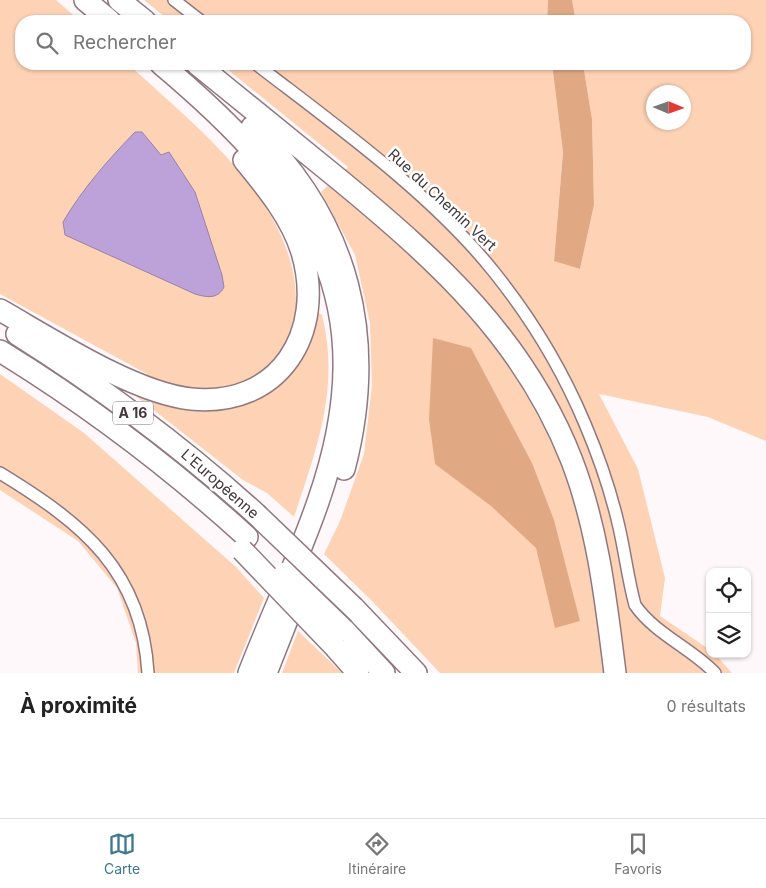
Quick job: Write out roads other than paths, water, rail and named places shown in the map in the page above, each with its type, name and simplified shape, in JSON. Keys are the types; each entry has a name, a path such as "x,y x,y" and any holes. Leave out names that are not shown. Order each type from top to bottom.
{"highway":[{"path":"84,0 99,15"},
{"path":"84,0 103,15"},
{"path":"111,0 128,15"},
{"path":"119,0 138,15"},
{"path":"0,310 120,375 149,388 189,399 225,399 245,394 276,374 297,347 306,321 309,293 301,251 289,223 273,196 236,151 155,70"},
{"path":"167,70 202,99 242,138 291,197 323,256 336,297 341,322 344,393 329,466 305,536 249,673"},
{"path":"190,70 278,154 308,195 339,255 350,295 356,330 358,397 347,456 322,530 266,673"},
{"path":"205,70 426,254 470,298 511,348 548,409 580,485 596,544 615,673"},
{"name":"L'Européenne","path":"0,324 67,366 196,462 256,514 354,608 416,673"},
{"path":"0,351 31,370 245,543 340,639 384,673"},
{"path":"340,639 358,673"}],"street":[{"path":"174,0 193,15"},
{"name":"Rue du Chemin Vert","path":"264,70 343,131 429,205 493,270 520,306 544,343 585,424 612,498 635,605 644,618 688,649 715,673"},
{"path":"0,473 63,513 82,529 115,569 135,606 147,655 148,673"}]}
